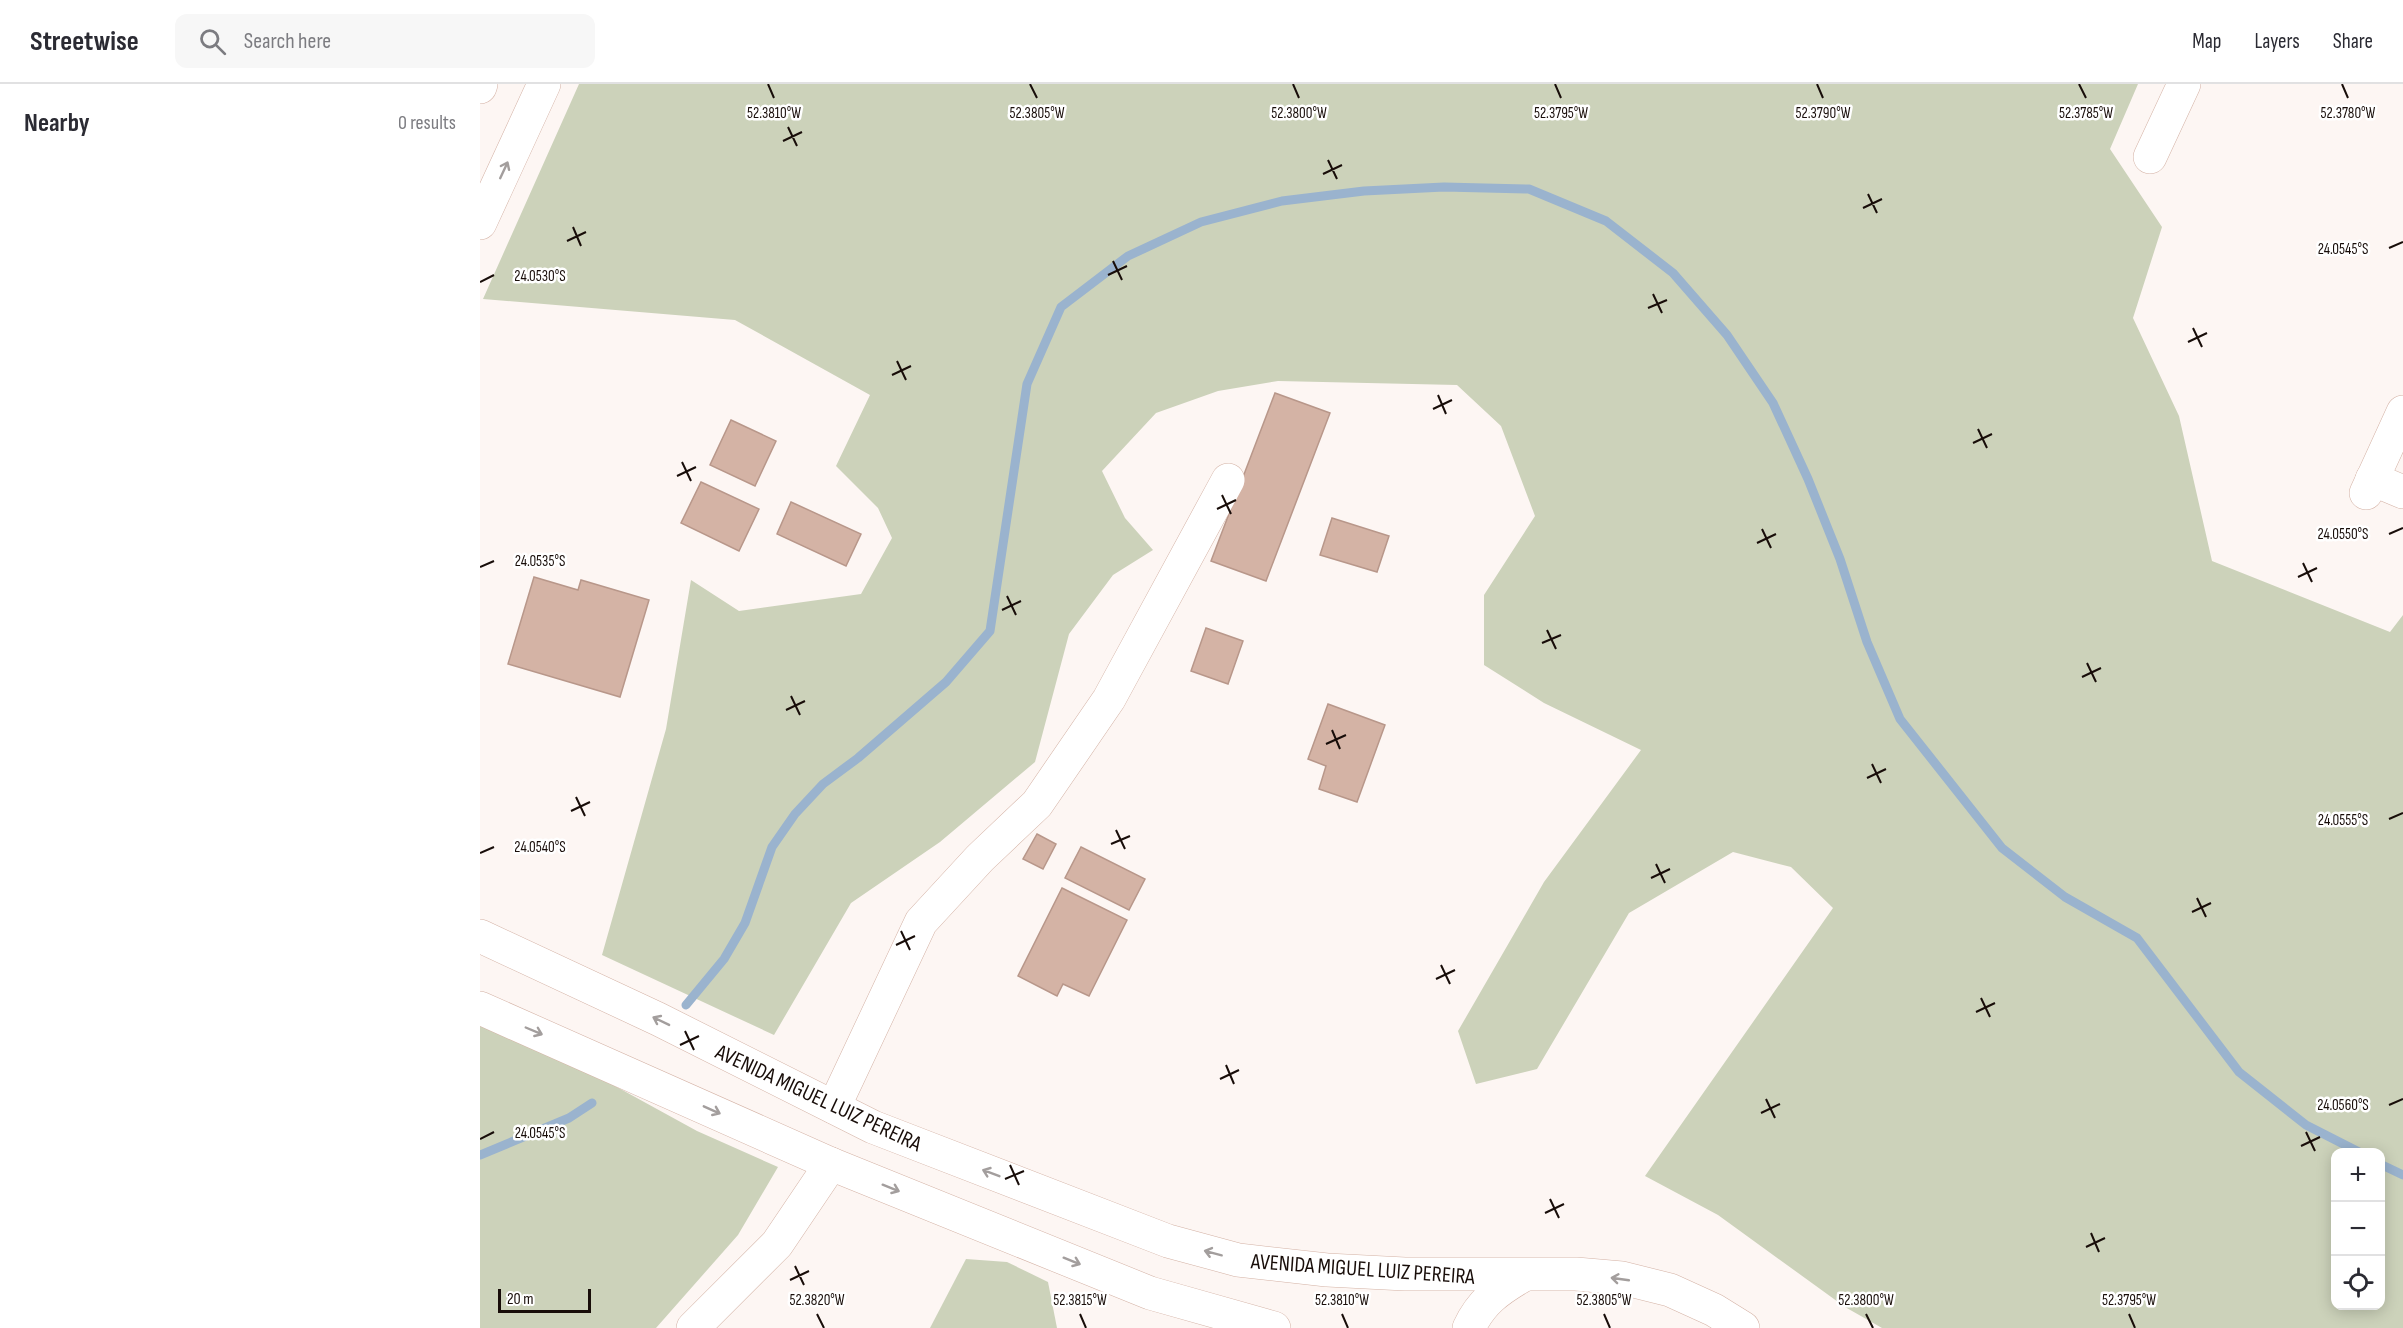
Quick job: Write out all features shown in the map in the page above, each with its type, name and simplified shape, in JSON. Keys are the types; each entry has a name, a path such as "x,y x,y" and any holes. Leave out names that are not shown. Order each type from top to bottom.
{"main road":[{"path":"480,223 544,84"},
{"path":"2150,157 2184,84"},
{"path":"2403,412 2369,486 2403,492"},
{"path":"834,1107 921,922 980,858 1037,804 1109,699 1228,480"},
{"name":"AVENIDA MIGUEL LUIZ PEREIRA","path":"480,936 658,1019 873,1127 1168,1241 1238,1260 1372,1272 1522,1276 1576,1274 1622,1278 1670,1290 1719,1319 1743,1328"},
{"path":"480,1008 831,1164 1150,1293 1274,1328"},
{"path":"693,1328 777,1244 831,1164"},
{"path":"1469,1328 1476,1313 1492,1293 1522,1276"}],"green space":[{"path":"579,84 2138,84 2110,149 2162,227 2133,318 2179,416 2212,561 2390,632 2403,615 2403,1328 1882,1328 1845,1307 1718,1215 1645,1176 1833,908 1791,867 1733,852 1629,913 1537,1069 1476,1084 1458,1031 1544,882 1641,750 1544,703 1484,665 1484,595 1535,516 1501,426 1457,385 1278,381 1218,391 1156,413 1102,471 1125,518 1153,550 1113,575 1069,634 1035,762 940,842 851,903 774,1035 602,955 666,729 691,580 739,611 861,594 892,538 878,508 836,466 870,395 735,320 483,299"},
{"path":"480,1022 584,1069 697,1131 778,1167 738,1235 656,1328 480,1328"},
{"path":"966,1259 1007,1262 1048,1282 1057,1328 930,1328"}],"building":[{"path":"1275,393 1330,413 1266,581 1211,561"},
{"path":"731,420 776,441 755,486 710,465"},
{"path":"701,482 759,509 739,551 681,523"},
{"path":"791,502 861,534 846,566 777,534"},
{"path":"1332,518 1389,536 1377,572 1320,555"},
{"path":"534,577 578,590 581,580 649,600 620,697 508,664"},
{"path":"1206,628 1243,641 1228,684 1191,671"},
{"path":"1328,704 1385,725 1357,802 1319,789 1326,766 1308,759"},
{"path":"1037,834 1056,844 1043,869 1023,859"},
{"path":"1081,847 1145,879 1129,910 1065,878"},
{"path":"1062,888 1127,920 1089,996 1063,984 1057,996 1018,976"}],"waterway":[{"path":"686,1005 724,959 745,923 772,847 795,814 823,784 858,758 946,682 990,631 1027,384 1061,307 1128,256 1201,222 1282,201 1364,191 1444,187 1529,189 1606,221 1673,273 1727,335 1773,403 1808,479 1840,559 1867,642 1900,719 2002,848 2065,897 2137,938 2239,1072 2306,1125 2351,1148"},
{"path":"480,1155 569,1118 592,1103"},
{"path":"2385,1166 2403,1175"}]}
